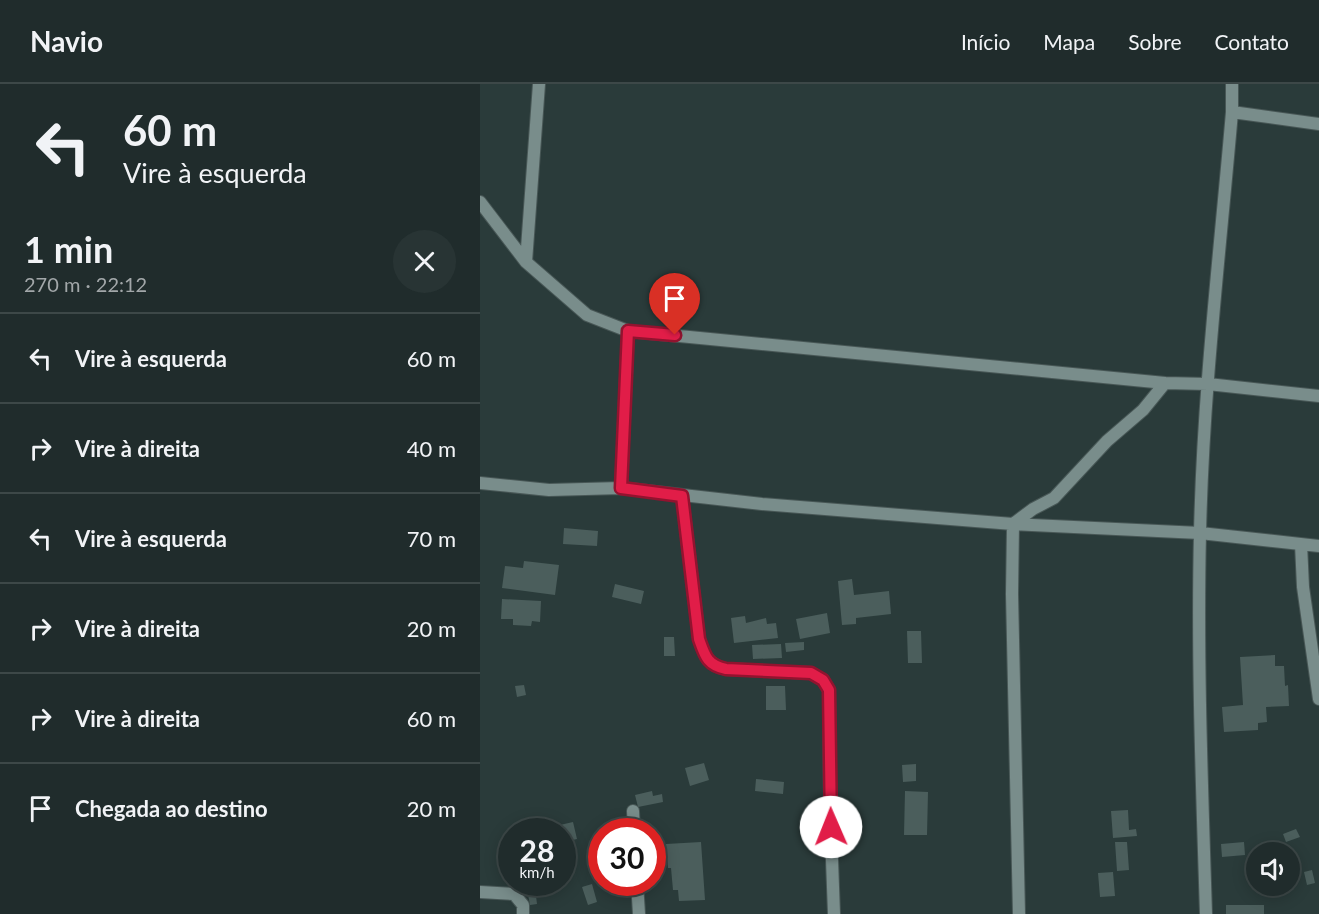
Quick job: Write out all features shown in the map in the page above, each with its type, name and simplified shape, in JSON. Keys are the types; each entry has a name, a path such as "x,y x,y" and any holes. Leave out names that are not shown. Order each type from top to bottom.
{"street":[{"path":"526,262 539,84"},
{"path":"1206,914 1201,742 1200,533 1208,384 1232,112 1232,84"},
{"path":"1232,112 1319,124"},
{"path":"480,202 526,262 586,315 628,331 1319,396"},
{"path":"621,488 628,331"},
{"path":"1014,524 1054,498 1107,441 1143,410 1165,383"},
{"path":"480,483 549,489 621,488 762,504 1014,524 1200,533 1319,546"},
{"path":"682,496 699,639 705,656 714,666 726,669 811,673 823,680 829,690 834,914"},
{"path":"1014,524 1012,594 1019,914"},
{"path":"1301,544 1303,587 1319,699"},
{"path":"633,811 633,818"},
{"path":"480,892 514,894 523,905 523,914"},
{"path":"638,896 639,914"}],"building":[{"path":"564,528 598,531 597,546 563,544"},
{"path":"524,561 559,565 555,595 502,588 505,566 523,568"},
{"path":"852,579 854,595 889,591 891,614 856,618 856,624 842,625 838,581"},
{"path":"615,584 644,591 641,604 612,597"},
{"path":"502,599 541,601 540,622 532,621 531,626 513,625 513,619 501,619"},
{"path":"827,613 830,633 800,639 796,619"},
{"path":"745,616 746,623 766,618 767,624 776,623 778,638 734,643 731,618"},
{"path":"907,631 921,631 922,663 908,663"},
{"path":"664,637 674,637 675,656 664,656"},
{"path":"804,642 804,650 786,652 785,643"},
{"path":"781,644 782,658 753,659 752,645"},
{"path":"1275,655 1275,666 1284,666 1289,706 1266,707 1267,722 1258,723 1258,730 1224,732 1222,707 1243,705 1240,657"},
{"path":"524,685 526,695 517,697 515,686"},
{"path":"766,686 785,686 786,710 766,710"},
{"path":"704,763 709,780 690,786 685,768"},
{"path":"916,764 916,781 903,782 902,765"},
{"path":"756,779 784,782 783,794 755,791"},
{"path":"652,791 653,796 662,794 663,802 638,807 635,795"},
{"path":"905,791 928,792 927,835 904,835"},
{"path":"1128,810 1129,830 1136,829 1137,836 1113,838 1111,811"},
{"path":"1296,829 1300,837 1286,842 1283,834"},
{"path":"701,842 705,900 679,901 678,890 673,890 666,844"},
{"path":"1115,842 1127,842 1129,870 1117,871"},
{"path":"1244,842 1245,855 1222,857 1221,844"},
{"path":"1312,870 1315,883 1307,885 1304,872"},
{"path":"1113,872 1115,896 1100,897 1098,873"},
{"path":"588,885 588,896 595,896 597,902 588,905 582,887"},
{"path":"528,896 536,896 537,904 530,905"},
{"path":"1226,905 1264,905 1264,914 1226,914"}],"route":[{"path":"675,335 628,331 621,488 682,496 699,639 705,656 714,666 726,669 811,673 823,680 829,690 831,827"}]}
